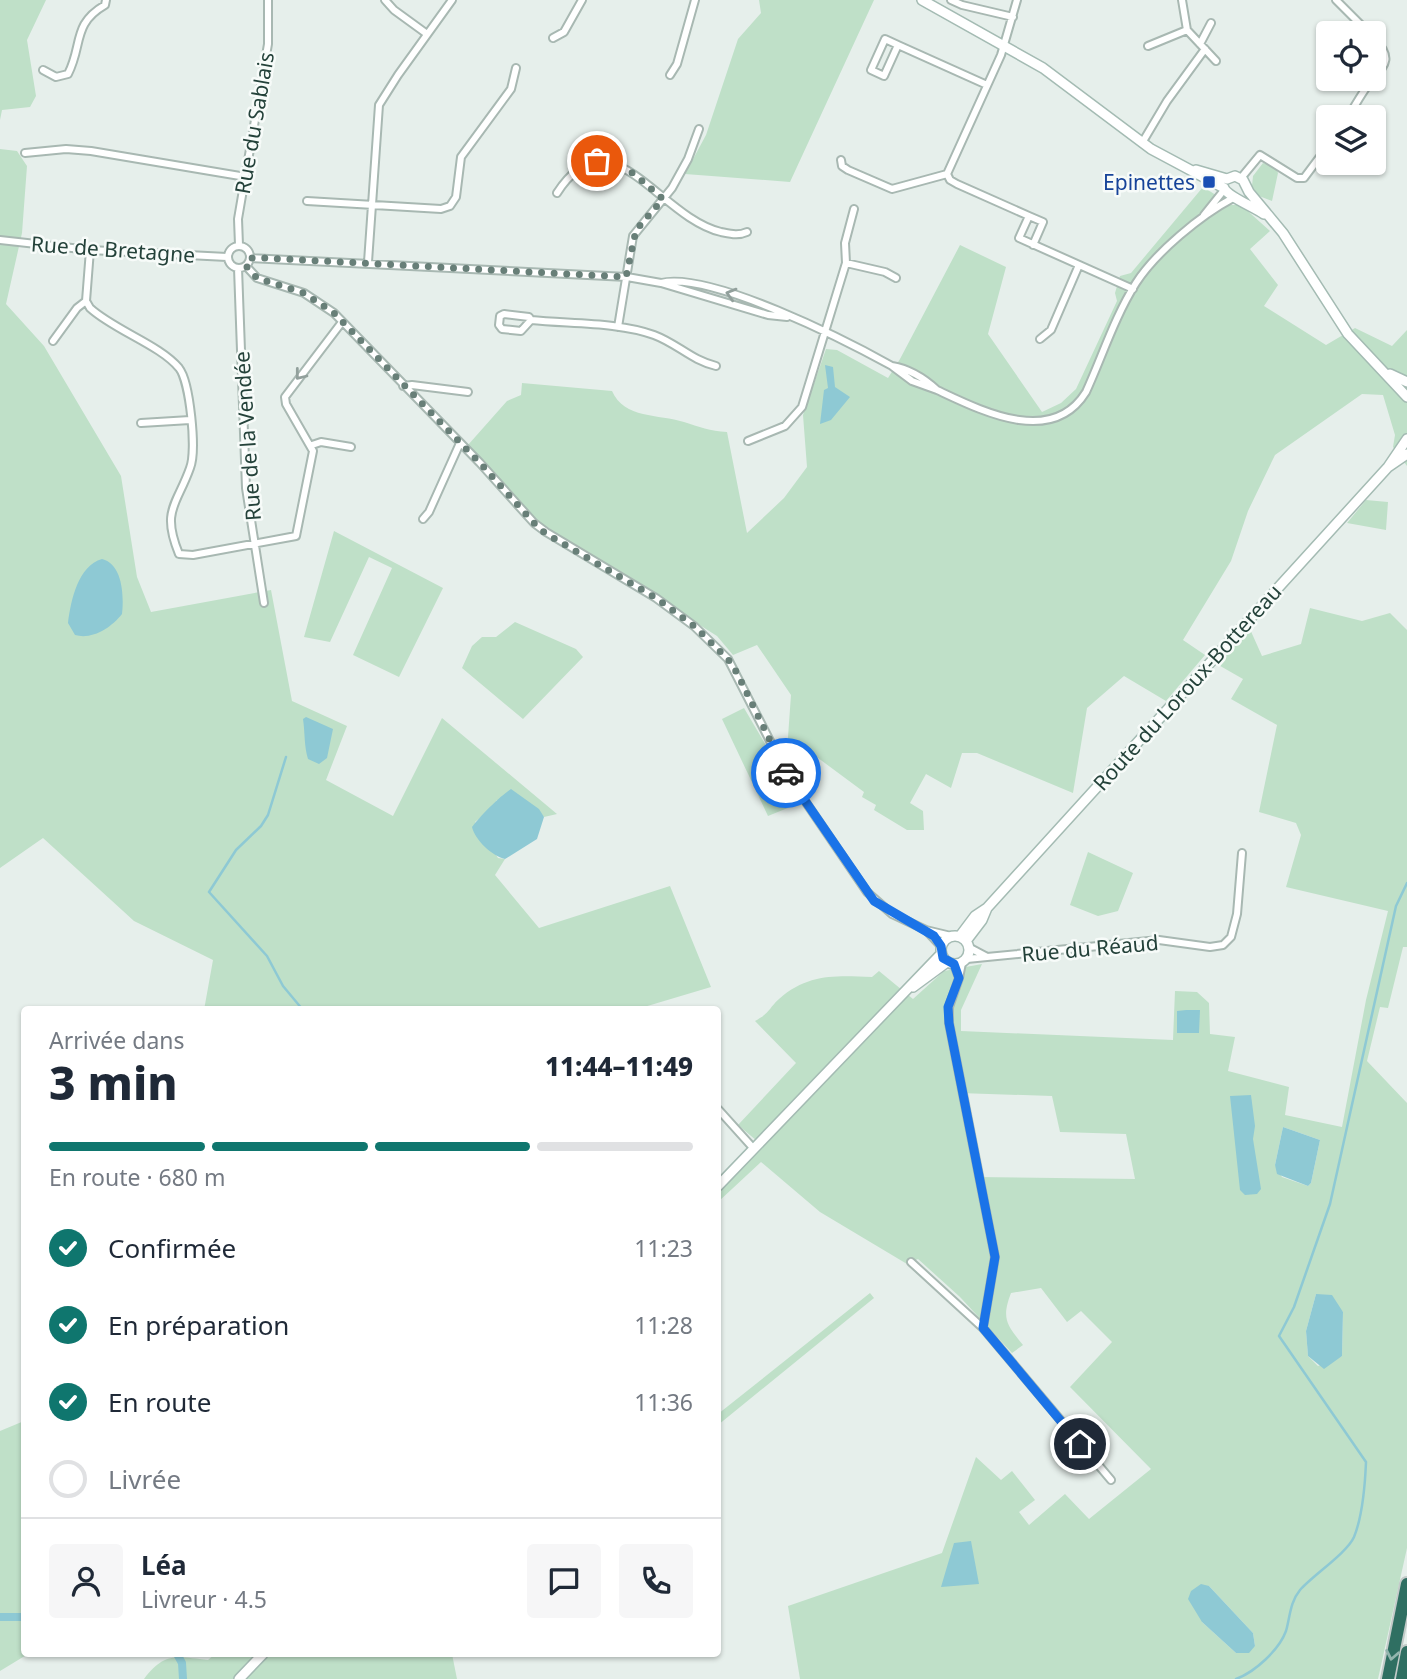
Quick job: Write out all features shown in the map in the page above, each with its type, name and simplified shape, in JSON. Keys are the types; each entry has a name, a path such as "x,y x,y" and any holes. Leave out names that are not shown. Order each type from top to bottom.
{"highway":[{"path":"1388,1679 1407,1584"},
{"path":"1402,1679 1407,1652"}],"main road":[{"path":"922,0 1064,82 1142,143 1225,186 1235,198 1269,216"},
{"path":"1225,186 1235,176 1243,182 1290,244 1348,334 1407,397"},
{"path":"1235,198 1243,194 1243,182"},
{"path":"1386,372 1407,382"},
{"name":"Route du Loroux-Bottereau","path":"952,958 975,916 987,908 1388,467 1407,439"},
{"name":"Route du Loroux-Bottereau","path":"1388,467 1407,454"},
{"path":"721,1183 909,989 952,958 962,940"},
{"path":"239,1679 260,1657"}],"street":[{"path":"43,70 56,77 68,74 82,26 87,17 105,5 106,0"},
{"name":"Rue du Sablais","path":"239,245 238,219 268,44 268,0"},
{"path":"385,0 394,10 427,34"},
{"path":"368,262 379,105 452,0"},
{"path":"553,38 564,32 582,0"},
{"path":"670,75 677,64 695,0"},
{"path":"950,0 1013,17"},
{"path":"947,174 1004,47 1017,0"},
{"path":"1182,0 1187,30 1216,61"},
{"path":"1336,0 1357,21"},
{"path":"1142,143 1202,47 1211,23"},
{"path":"1148,46 1187,30"},
{"path":"898,45 884,76 872,70 885,39 987,85"},
{"path":"307,201 441,209 450,206 456,197 461,157 511,89 516,68"},
{"path":"618,327 636,230 663,199 684,168 699,129"},
{"path":"25,153 66,149 91,151 246,177"},
{"path":"1243,182 1260,155 1297,178 1304,178 1316,162"},
{"path":"557,193 578,169 591,162 605,160 625,167 696,223 733,235 747,232"},
{"path":"841,160 842,166 848,170 892,189 947,174"},
{"path":"947,174 957,184 1043,222 1033,244"},
{"path":"1203,217 1225,186"},
{"path":"250,258 626,277 661,283 768,315 787,317 892,366 912,381 980,408 1022,421 1044,422 1062,416 1075,407 1086,392 1133,289 1150,265 1203,217 1235,198"},
{"path":"748,441 785,426 806,400 846,263 845,243 854,209"},
{"path":"1029,216 1019,238 1133,289"},
{"name":"Rue de Bretagne","path":"0,240 90,250 227,257"},
{"path":"239,245 247,249 250,258 246,266 238,268 230,265 227,257 230,249 239,245"},
{"path":"90,250 86,301 96,314 176,365 186,382 193,454 191,467 173,500 170,516 179,554 193,555 296,536 313,451 312,445 286,404 285,397 342,322"},
{"path":"846,263 885,272 896,278"},
{"path":"1040,339 1051,330 1079,265"},
{"path":"246,266 263,281 295,289 312,298 342,322 545,533 656,598 699,630 728,659 788,776 867,892 892,914 926,930 962,940 987,957"},
{"name":"Rue de la Vendée","path":"238,268 245,466 264,603"},
{"path":"53,341 77,308 86,301"},
{"path":"531,320 521,331 502,329 499,325 502,314 529,317 531,320 618,327 652,334 698,362 716,366"},
{"path":"403,386 468,391"},
{"path":"141,423 190,420"},
{"path":"312,445 321,442 351,447"},
{"path":"423,519 429,512 460,443"},
{"name":"Rue du Réaud","path":"952,958 1159,940 1210,947 1223,945 1231,937 1237,914 1242,853"},
{"path":"926,930 952,958 959,978 948,1007 949,1023 995,1257 983,1328"},
{"path":"721,1112 754,1149"},
{"path":"911,1262 983,1328 1111,1480"}],"green space":[{"path":"0,0 46,0 27,40 36,96 30,107 2,110 0,120"},
{"path":"759,0 874,0 790,182 685,174 706,135 738,39 761,13"},
{"path":"0,149 17,151 27,166 22,233 6,304 44,346 121,476 137,577 151,612 271,590 292,701 347,726 326,780 393,816 442,718 557,814 544,817 531,804 497,800 492,808 475,822 498,858 505,859 495,875 539,928 670,886 711,987 647,1006 205,1006 213,960 134,921 43,838 0,868"},
{"path":"1263,163 1276,168 1278,173 1272,201 1259,196 1252,186 1253,176"},
{"path":"1203,187 1232,205 1241,205 1270,231 1250,249 1278,285 1264,306 1326,345 1355,328 1392,346 1407,330 1407,466 1393,447 1395,435 1383,395 1362,394 1275,455 1248,511 1231,561 1183,640 1205,655 1166,701 1124,676 1087,708 1073,793 977,753 962,753 951,788 926,774 910,803 923,811 924,830 907,830 874,810 876,805 862,797 864,792 814,755 797,776 786,765 791,695 757,645 733,655 717,636 540,524 468,445 507,401 521,395 522,383 612,391 625,407 633,411 727,432 747,533 784,498 807,467 803,415 826,349 837,350 888,378 960,245 1006,267 988,334 1042,412 1061,403 1076,389 1117,301 1115,293 1120,276 1131,273"},
{"path":"1366,500 1388,502 1386,530 1347,523"},
{"path":"334,531 443,588 399,677 353,655 392,568 369,557 330,642 304,637"},
{"path":"1310,608 1362,621 1390,613 1407,630 1407,947 1403,947 1388,1008 1380,1007 1367,1061 1407,1103 1407,1548 1378,1679 800,1679 788,1606 942,1553 976,1457 1001,1480 1012,1471 1035,1500 1019,1512 1029,1525 1065,1494 1089,1519 1151,1469 1070,1387 1112,1342 1081,1311 1067,1322 1041,1288 1011,1293 1006,1309 1007,1321 1023,1345 1012,1353 960,1297 918,1259 907,1264 820,1212 761,1162 721,1199 721,1177 757,1141 738,1125 796,1063 755,1021 790,991 812,980 872,977 879,971 913,999 944,971 982,964 961,1010 961,1031 1173,1040 1175,991 1197,992 1209,1003 1210,1034 1235,1037 1228,1071 1289,1087 1285,1115 1342,1127 1366,1000 1388,911 1286,887 1301,835 1296,823 1259,812 1277,725 1231,699 1243,679 1215,663 1249,627 1262,656 1301,644","holes":["959,1093 1052,1096 1060,1132 1126,1134 1135,1179 976,1177","1283,1127 1320,1140 1311,1183 1308,1186 1282,1177 1275,1165","1316,1294 1343,1312 1342,1356 1318,1366 1308,1356 1306,1331","1209,1586 1253,1633 1255,1646 1236,1653 1202,1622"]},
{"path":"515,622 576,649 583,657 523,719 462,668 472,646 482,637 496,637"},
{"path":"744,708 800,803 768,816 722,719"},
{"path":"1088,852 1133,873 1118,911 1098,916 1070,905"},
{"path":"870,1293 874,1298 721,1423 721,1412"},
{"path":"21,1422 23,1657 0,1671 0,1431"},
{"path":"180,1657 208,1660 212,1657 453,1657 457,1679 144,1679 165,1660"}],"water":[{"path":"825,365 833,367 835,387 850,397 831,420 820,424 824,390 828,388"},
{"path":"102,559 114,567 121,582 122,614 101,632 88,636 75,635 68,623 77,585 87,569"},
{"path":"306,717 333,729 327,758 319,764 308,759 303,719"},
{"path":"511,789 539,809 544,817 537,839 505,859 485,847 472,827 490,806"},
{"path":"1200,1010 1199,1033 1177,1033 1177,1011"},
{"path":"1251,1095 1255,1126 1253,1139 1261,1189 1257,1194 1245,1195 1240,1190 1230,1096"},
{"path":"1283,1127 1320,1140 1311,1183 1308,1186 1277,1174 1275,1165"},
{"path":"1316,1294 1332,1295 1343,1312 1342,1356 1324,1369 1308,1356 1306,1331"},
{"path":"971,1541 979,1584 941,1587 954,1543"},
{"path":"1201,1584 1209,1586 1253,1633 1255,1646 1249,1653 1236,1653 1202,1622 1188,1599 1191,1591"}],"waterway":[{"path":"286,757 268,815 261,826 236,850 209,892 267,956 283,986 300,1006"},
{"path":"1236,1679 1258,1666 1278,1646 1286,1631 1297,1595 1305,1584 1350,1543 1360,1519 1366,1462 1279,1336 1294,1307 1330,1204 1396,906 1407,883"},
{"path":"0,1617 21,1617"},
{"path":"179,1657 182,1663 183,1679"}],"way so far":[{"path":"597,161 611,161 625,167 663,199 633,236 626,277 265,258 250,258 246,266 257,278 304,293 334,313 545,533 656,598 705,635 728,659 737,673 766,737 786,773"}],"place":[{"name":"Epinettes","path":"1209,182"}],"route":[{"path":"786,773 874,901 892,914 934,936 941,946 943,958 954,964 958,972 959,978 948,1007 949,1023 996,1264 983,1328 1080,1444"}]}
